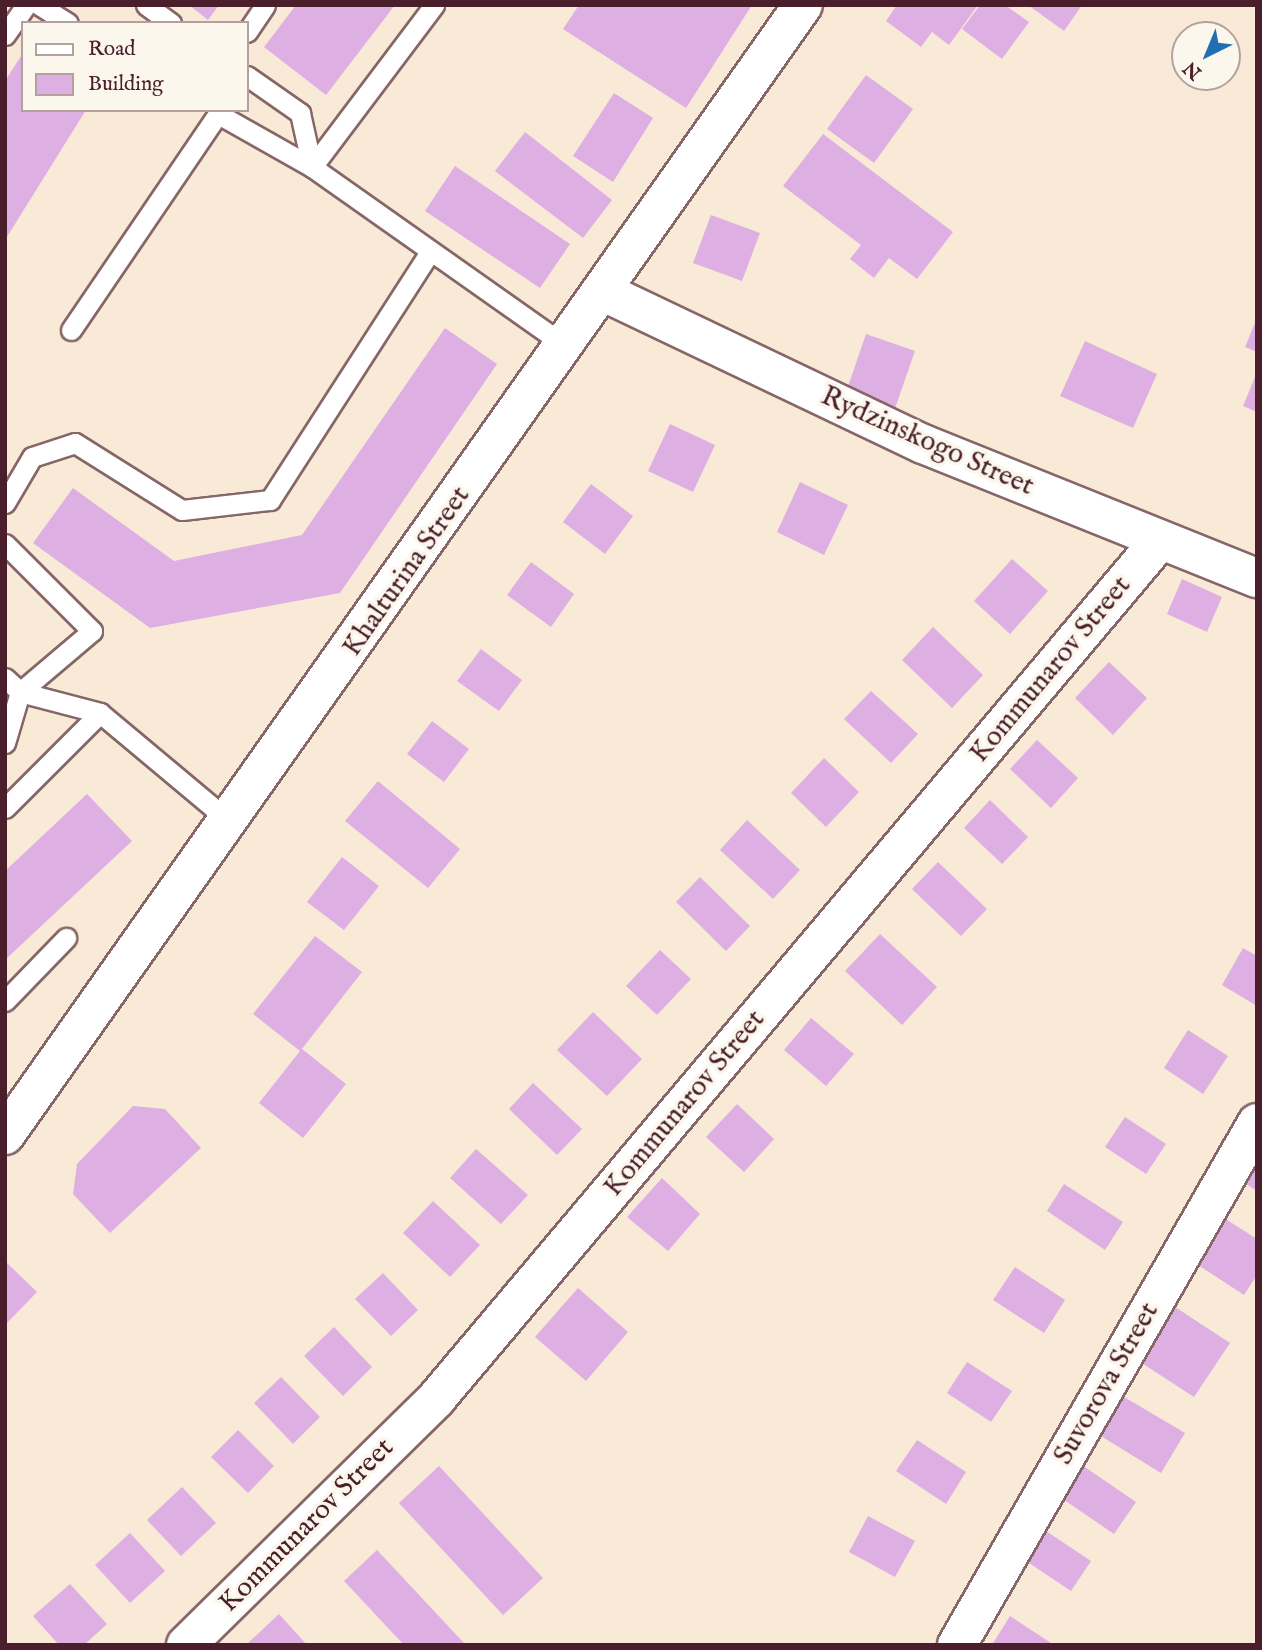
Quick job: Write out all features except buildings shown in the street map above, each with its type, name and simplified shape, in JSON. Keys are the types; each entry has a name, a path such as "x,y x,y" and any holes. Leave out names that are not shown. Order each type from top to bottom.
{"street":[{"name":"Khalturina Street","path":"5,1135 567,347 803,5"},
{"name":"Rydzinskogo Street","path":"604,292 923,444 1257,578"},
{"name":"Kommunarov Street","path":"186,1645 436,1399 1160,540"},
{"name":"Suvorova Street","path":"957,1645 1257,1123"}],"lane":[{"path":"5,35 26,5"},
{"path":"39,5 65,21"},
{"path":"146,5 168,21"},
{"path":"248,30 265,5"},
{"path":"312,167 433,5"},
{"path":"248,77 300,113 312,167"},
{"path":"71,330 215,112 312,167 428,255 567,347"},
{"path":"5,503 32,457 75,443 182,510 270,500 428,255"},
{"path":"5,544 92,631 20,692 5,743"},
{"path":"5,678 20,692 100,713 229,821"},
{"path":"5,808 100,713"},
{"path":"5,1001 66,938"}]}
